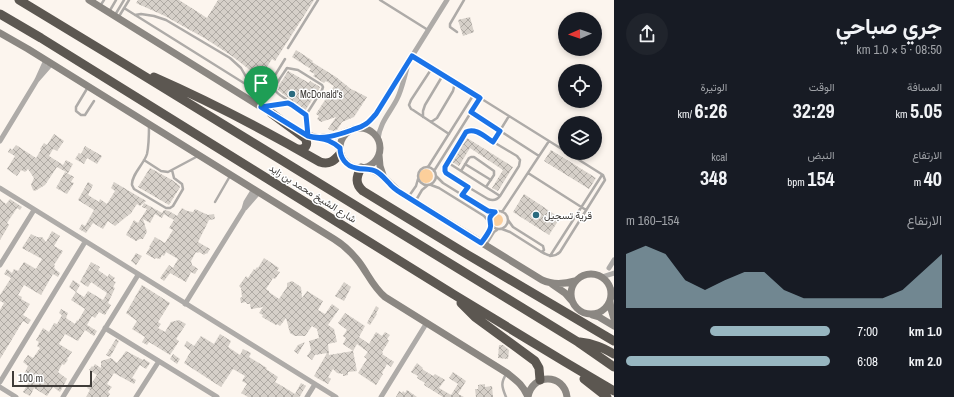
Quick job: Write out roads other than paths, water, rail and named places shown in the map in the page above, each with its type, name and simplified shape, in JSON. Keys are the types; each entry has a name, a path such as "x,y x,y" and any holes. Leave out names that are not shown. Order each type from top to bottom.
{"highway":[{"name":"شارع الشيخ محمد بن زايد","path":"18,0 578,342 614,367"},
{"name":"شارع الشيخ محمد بن زايد","path":"0,14 104,76 454,294 614,391"},
{"path":"123,63 178,87 227,111 320,162 324,163 336,160 340,151"},
{"path":"271,113 305,138 307,145 301,150 298,149"},
{"path":"362,168 358,172 357,179 359,186 363,191 468,256 614,341"},
{"path":"454,294 475,317 535,361 539,368 538,381"},
{"path":"578,342 599,346 614,354"},
{"path":"565,362 607,397"}],"street":[{"path":"89,0 102,3 114,15 308,136 330,141 340,151 343,159 350,166 375,171 380,174 396,190 408,198 542,280 562,290 578,310 583,313 596,314 602,311 607,306 612,295"},
{"path":"359,128 376,114 446,1"},
{"path":"0,33 200,155 340,243 356,258 375,287 388,300 508,374 524,382 546,379 557,381 565,390 567,397"},
{"path":"378,139 382,123 400,92 412,56"},
{"path":"0,141 48,62"},
{"path":"319,138 334,136 359,128 365,128 370,131 378,139 380,144 380,166 384,178"},
{"path":"340,151 342,138 349,131"},
{"path":"362,168 373,163 379,154"},
{"path":"0,188 336,397"},
{"path":"185,304 244,209 246,202 256,191"},
{"path":"0,264 34,210"},
{"path":"0,382 85,242"},
{"path":"609,268 614,260"},
{"path":"602,277 614,273"},
{"path":"571,300 570,293 572,286 581,276 595,274 602,277 610,288 612,295 610,309 614,319"},
{"path":"63,397 138,275"},
{"path":"552,284 575,281"},
{"path":"590,314 614,326"},
{"path":"381,397 426,324"},
{"path":"105,328 216,397"},
{"path":"136,397 158,361"},
{"path":"508,374 523,387 528,397"},
{"path":"528,397 532,387 538,381"},
{"path":"307,397 315,384"},
{"path":"0,387 16,397"}],"lane":[{"path":"114,15 116,0"},
{"path":"114,15 124,0"},
{"path":"114,15 124,8 129,0"},
{"path":"288,48 318,0"},
{"path":"380,0 428,30"},
{"path":"457,32 450,27 450,24 464,0"},
{"path":"124,8 263,95"},
{"path":"135,15 141,14 154,16 166,20 230,58 246,75 252,88"},
{"path":"412,56 558,147"},
{"path":"286,60 263,95 259,106 285,103 292,105 306,115"},
{"path":"285,103 286,100 276,92 275,87 287,68 297,69 322,85 323,87 306,115 308,136"},
{"path":"432,68 409,105 411,109 449,134"},
{"path":"423,117 423,108 443,75"},
{"path":"430,122 437,118 453,91 454,82"},
{"path":"88,87 76,107 76,111 81,115 85,115 94,101"},
{"path":"428,167 474,94"},
{"path":"434,171 480,98"},
{"path":"471,112 539,156"},
{"path":"493,142 509,116"},
{"path":"149,124 148,147 144,160 131,181 132,185 134,189 167,208 170,208 173,206 183,189 182,184 174,178 172,170"},
{"path":"470,130 475,131 517,156 520,160 519,166 496,200 491,200 446,173 445,167 447,162 466,132 470,130"},
{"path":"502,212 548,141"},
{"path":"144,160 163,172 168,172 200,155"},
{"path":"461,171 469,158 474,157 495,173 486,187"},
{"path":"483,244 494,232 502,229 510,232 550,256 556,256 604,182 604,177 602,174 579,160"},
{"path":"447,162 500,196"},
{"path":"465,164 491,180"},
{"path":"408,198 416,186 418,174 421,169 428,167 433,169 436,176 443,183 462,195 488,211 502,212 513,227 543,246 544,250 540,251"},
{"path":"528,173 586,210"},
{"path":"215,202 230,174"},
{"path":"550,256 602,174"},
{"path":"415,202 422,190 434,181 436,176"},
{"path":"418,179 423,185 439,188 484,216 497,230"},
{"path":"462,195 468,187"},
{"path":"483,244 490,230 490,218 495,212"},
{"path":"502,229 508,220"},
{"path":"506,397 502,384 503,378 508,374"}],"place":[{"name":"McDonald's","path":"292,94"},
{"name":"قرية تسجيل","path":"536,215"}]}
